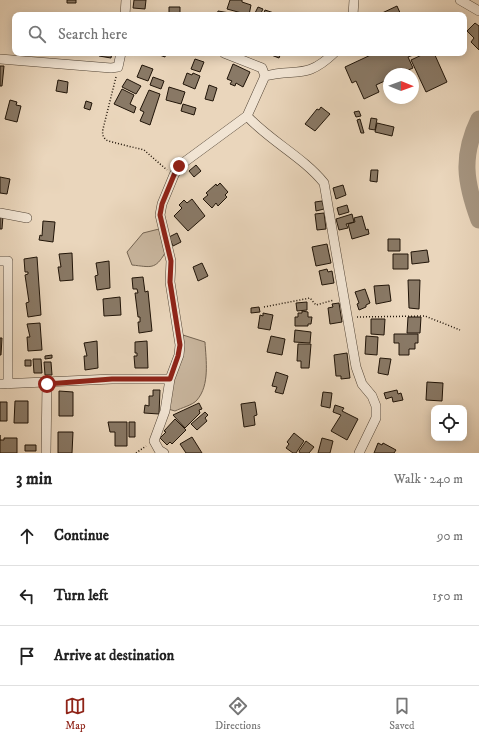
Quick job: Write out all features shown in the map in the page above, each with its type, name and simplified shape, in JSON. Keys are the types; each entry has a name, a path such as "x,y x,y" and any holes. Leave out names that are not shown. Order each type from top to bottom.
{"street":[{"path":"126,0 127,12"},
{"path":"353,12 354,0"},
{"path":"460,0 479,11"},
{"path":"0,59 111,68 118,67 120,56"},
{"path":"232,56 262,68 266,76"},
{"path":"164,453 159,450 154,441 165,411 170,379 180,345 170,282 171,261 160,215 162,204 174,175 179,166 247,116 266,76 275,73 296,74 311,70 321,65 331,56"},
{"path":"247,116 259,129 316,173 324,183 356,367 362,384 372,396 376,406 376,418 359,453"},
{"path":"0,213 27,218"},
{"path":"0,261 8,261 4,384 47,384 112,379 170,379"},
{"path":"46,453 47,384"}],"path":[{"path":"118,67 102,134 104,138 144,150 157,163 174,175"},
{"path":"264,307 310,298 316,305 344,297"},
{"path":"348,317 425,316 460,330"},
{"path":"136,453 154,441"}],"shaded area":[{"path":"159,229 165,253 155,265 148,267 132,265 127,252 143,233"},
{"path":"183,335 205,342 206,380 201,394 195,402 175,411 168,409"}],"building":[{"path":"67,0 76,0 76,3 67,3"},
{"path":"134,0 146,0 145,9 133,8"},
{"path":"230,0 242,0 242,2 251,5 250,12 238,12 227,9"},
{"path":"397,6 400,12 384,12"},
{"path":"169,7 180,7 180,12 169,12"},
{"path":"258,7 263,9 262,12 256,12"},
{"path":"475,23 479,26 479,50 471,42 474,38 467,31"},
{"path":"99,56 111,56 111,58"},
{"path":"369,56 411,56 408,57 413,68 383,68 383,82 376,85 379,92 364,99 356,81 352,83 345,67"},
{"path":"420,56 435,56 447,82 426,92 419,77 419,68 415,68 411,60"},
{"path":"195,59 204,62 200,72 191,69"},
{"path":"233,64 250,72 243,87 236,83 235,86 230,84 232,81 227,79"},
{"path":"142,65 153,69 148,81 137,77"},
{"path":"0,66 4,66 2,86 0,86"},
{"path":"187,73 192,75 193,73 200,76 195,89 183,84"},
{"path":"153,77 164,81 161,89 150,85"},
{"path":"127,79 141,86 136,94 122,87"},
{"path":"58,80 68,82 67,93 56,91"},
{"path":"209,85 217,88 213,101 205,99"},
{"path":"169,87 185,92 181,104 166,100"},
{"path":"122,89 134,95 130,104 136,107 134,113 114,104"},
{"path":"149,90 160,94 150,125 140,121 144,112 140,110"},
{"path":"10,100 17,102 16,105 21,106 17,122 5,119"},
{"path":"86,101 92,103 90,110 84,108"},
{"path":"183,104 196,108 194,115 181,111"},
{"path":"321,107 330,114 315,131 305,124 317,109 319,110"},
{"path":"359,111 361,116 356,117 354,112"},
{"path":"371,118 377,119 375,130 369,129"},
{"path":"360,119 364,133 361,133 357,120"},
{"path":"377,123 394,127 392,136 375,132"},
{"path":"196,165 201,171 194,177 189,171"},
{"path":"371,170 378,170 377,182 370,181"},
{"path":"0,177 10,179 7,194 0,193"},
{"path":"220,183 228,192 225,195 227,197 218,206 216,203 212,208 203,199 208,195 206,193 216,184 217,186"},
{"path":"343,185 346,195 336,199 333,188"},
{"path":"192,199 205,216 188,231 174,216 182,208 179,205 184,200 187,203"},
{"path":"322,201 324,209 316,211 315,202"},
{"path":"347,205 349,212 339,215 337,208"},
{"path":"324,213 326,229 317,230 315,214"},
{"path":"352,214 354,222 346,224 348,228 339,230 336,219"},
{"path":"0,216 3,216 2,229 0,229"},
{"path":"362,216 366,230 368,229 369,234 352,239 348,224 355,222 354,218"},
{"path":"43,221 55,222 53,242 39,240 40,235 42,236"},
{"path":"177,233 181,242 173,246 169,237"},
{"path":"388,239 400,239 400,251 388,251"},
{"path":"327,244 331,263 316,266 312,247"},
{"path":"427,250 429,262 412,264 411,252"},
{"path":"72,253 73,280 60,281 58,267 61,267 59,254"},
{"path":"393,254 408,254 408,269 393,269"},
{"path":"37,257 41,315 28,317 26,303 29,302 25,275 28,274 28,272 25,272 24,259"},
{"path":"109,261 110,288 97,290 95,276 98,275 96,263"},
{"path":"202,263 208,276 198,281 193,267"},
{"path":"327,269 328,272 332,271 334,283 322,285 319,271"},
{"path":"143,277 145,292 148,291 152,331 139,333 138,322 140,322 140,317 138,317 135,293 138,293 137,289 133,289 132,278"},
{"path":"408,280 420,280 419,309 409,308"},
{"path":"389,285 391,301 376,304 374,286"},
{"path":"365,289 370,303 366,305 366,307 359,310 357,304 359,303 355,292"},
{"path":"120,297 121,315 104,316 103,299"},
{"path":"307,302 307,310 297,311 296,303"},
{"path":"339,303 342,322 330,324 328,308 333,307 332,304"},
{"path":"259,307 260,312 251,313 251,308"},
{"path":"302,311 308,312 308,317 312,317 311,324 308,324 308,326 295,326 295,317 298,317 298,313 302,313"},
{"path":"263,313 273,315 270,330 258,328 260,315 263,316"},
{"path":"408,317 421,317 420,333 407,333"},
{"path":"371,319 385,319 384,335 371,334"},
{"path":"40,323 42,350 28,351 27,337 30,337 27,324"},
{"path":"295,330 311,332 310,343 294,342"},
{"path":"394,334 418,334 418,343 415,343 415,349 409,349 409,355 399,355 399,343 394,343"},
{"path":"271,336 285,339 282,355 267,352"},
{"path":"366,336 378,337 377,355 365,354"},
{"path":"0,338 2,338 1,355 0,355"},
{"path":"97,341 98,368 85,370 84,356 87,356 84,343"},
{"path":"147,341 148,368 135,368 134,356 137,356 137,353 135,353 135,342"},
{"path":"298,344 311,344 309,368 301,368 301,361 297,361"},
{"path":"347,353 350,378 341,379 341,376 336,376 334,355"},
{"path":"52,355 52,358 45,359 45,356"},
{"path":"380,358 391,359 388,375 378,373"},
{"path":"33,359 41,359 42,373 34,373"},
{"path":"25,360 31,360 31,366 25,366"},
{"path":"44,362 51,362 52,375 45,375"},
{"path":"276,372 288,376 283,394 275,392 277,387 272,386"},
{"path":"427,382 443,383 442,401 426,400"},
{"path":"153,390 160,390 159,414 144,413 145,405 149,406 149,396 153,396"},
{"path":"397,390 398,394 401,393 403,400 393,402 392,397 386,399 384,393"},
{"path":"59,391 73,392 73,416 59,416"},
{"path":"323,392 332,393 330,408 321,406"},
{"path":"15,401 28,401 28,423 14,423"},
{"path":"0,402 7,402 7,421 0,421"},
{"path":"255,402 257,415 254,416 255,425 244,427 241,404"},
{"path":"199,403 202,409 199,410 200,413 185,428 173,415"},
{"path":"335,405 344,408 342,411 358,419 347,440 331,431 341,415 333,412"},
{"path":"205,412 208,415 205,418 207,421 197,430 191,424"},
{"path":"175,419 186,430 172,444 170,442 167,445 160,438"},
{"path":"108,422 127,422 127,446 115,446 115,432 110,432"},
{"path":"129,422 135,422 135,437 129,437"},
{"path":"58,432 73,432 72,453 58,453"},
{"path":"294,433 304,441 296,453 293,453 286,448 289,444 287,442"},
{"path":"192,437 202,453 186,453 180,444"},
{"path":"4,438 17,438 17,453 0,453 0,440 4,440"},
{"path":"322,438 333,441 330,453 318,453"},
{"path":"306,441 314,447 309,453 300,453 299,451"},
{"path":"378,443 382,445 383,443 396,450 394,453 374,453"},
{"path":"25,445 36,445 36,451 25,451"}],"waterway":[{"path":"479,119 473,132 467,157 468,181 479,220"}],"route":[{"path":"47,384 112,379 170,379 180,345 179,331 170,282 171,261 160,215 162,204 179,166"}]}
